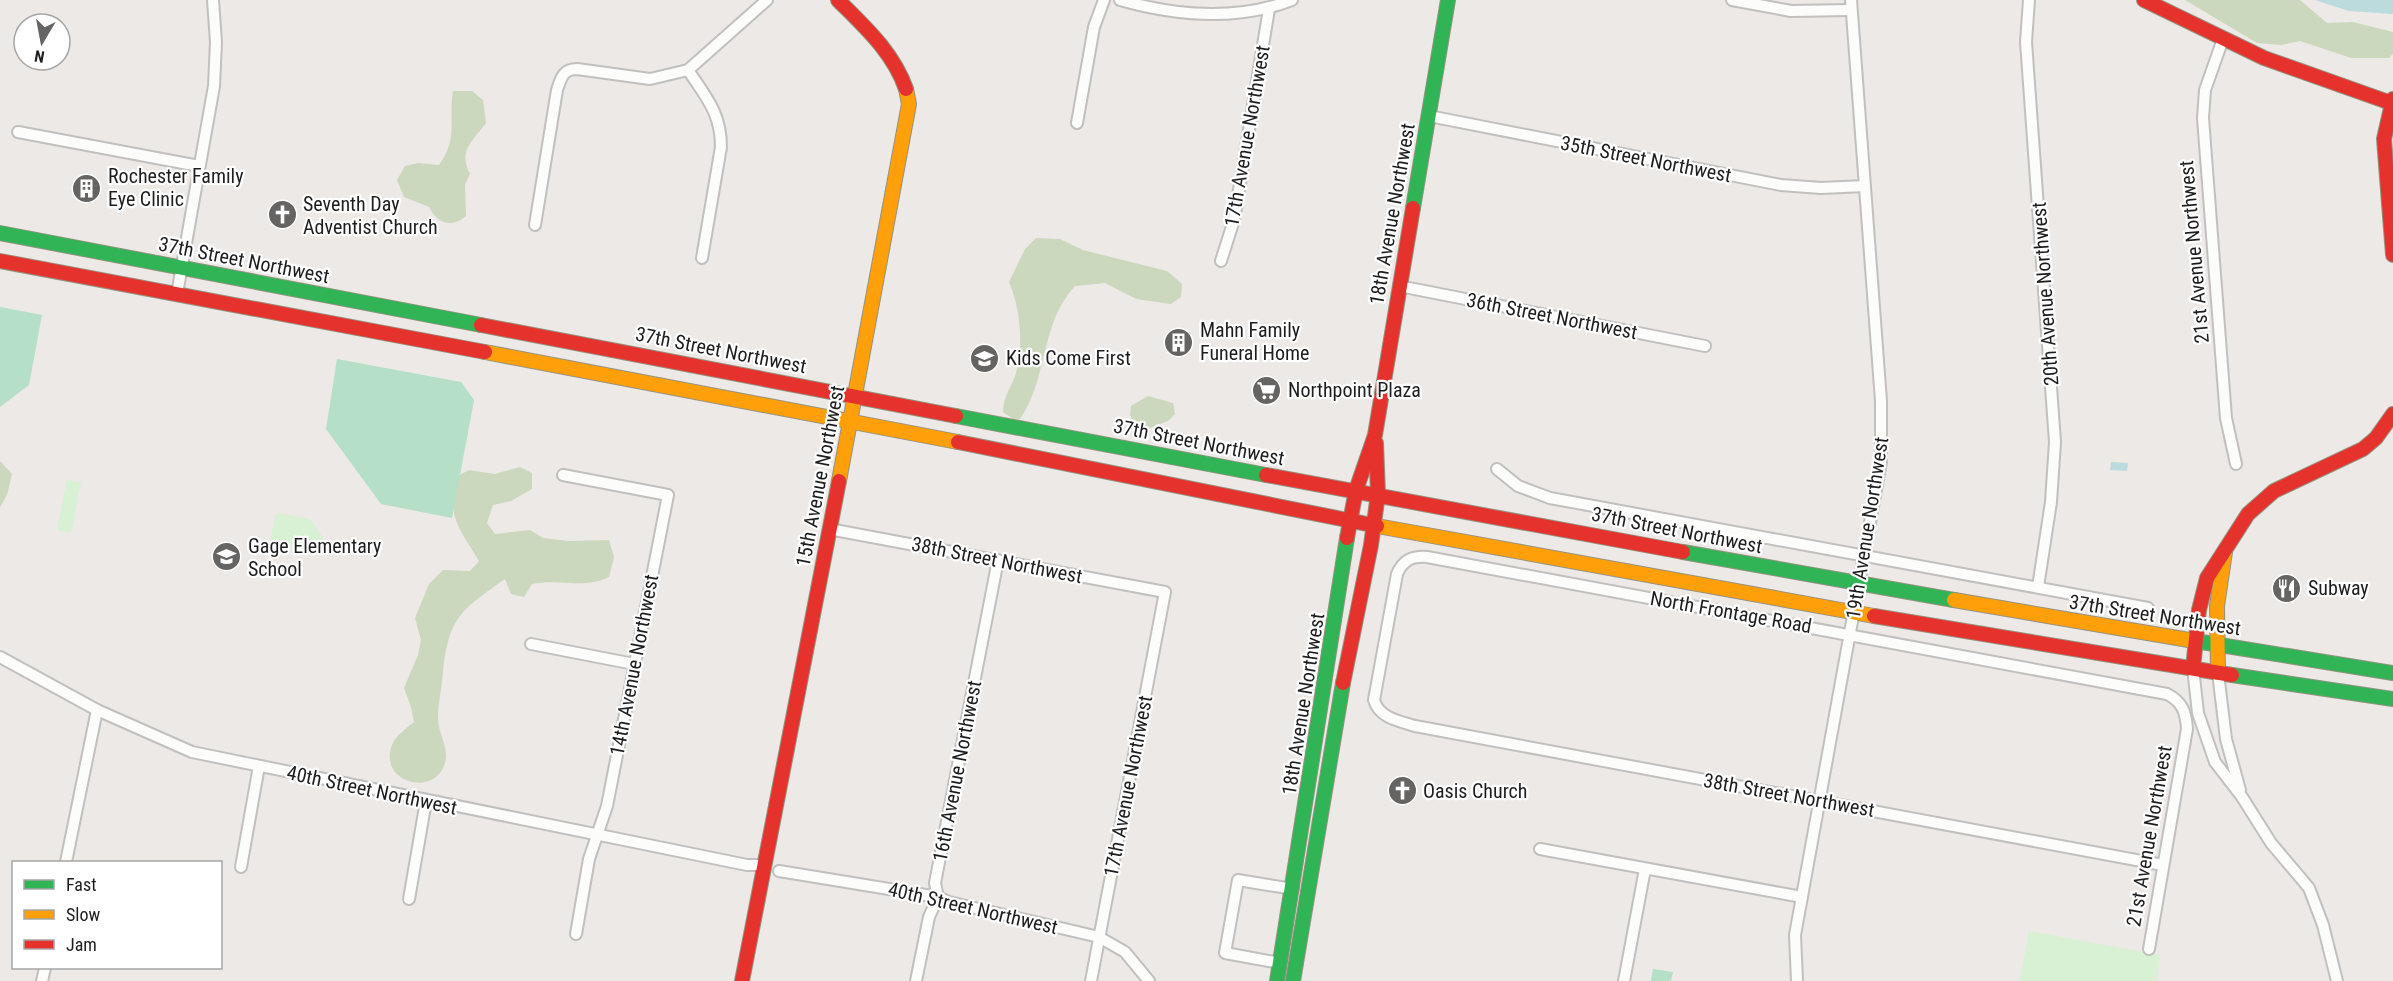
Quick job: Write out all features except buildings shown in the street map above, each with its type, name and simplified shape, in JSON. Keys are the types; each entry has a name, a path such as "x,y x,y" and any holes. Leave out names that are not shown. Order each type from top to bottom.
{"main road":[{"name":"15th Avenue Northwest","path":"742,981 762,865 856,395 909,104 905,81 890,55 838,0"},
{"name":"18th Avenue Northwest","path":"1277,981 1350,521 1356,490 1376,435 1448,0"},
{"path":"2144,0 2223,39 2308,76 2392,101 2384,139 2393,255"},
{"name":"37th Street Northwest","path":"0,233 445,319 1859,584 2218,646 2393,673"},
{"path":"0,261 851,421 1373,526 1854,612 2218,673 2393,699"},
{"path":"2193,668 2195,642 2207,578 2252,510 2283,486 2362,449 2376,438 2393,414"},
{"name":"18th Avenue Northwest","path":"1293,981 1332,739 1378,494 1376,435"},
{"path":"2218,673 2217,606 2225,549"}],"street":[{"path":"177,294 216,68 213,0"},
{"path":"535,225 557,90 563,73 568,69 577,69 650,79 688,70 767,0"},
{"path":"1077,123 1094,27 1104,0"},
{"path":"1120,0 1188,14 1269,9 1292,0"},
{"path":"1732,0 1791,11 1851,5"},
{"name":"20th Avenue Northwest","path":"2029,0 2026,42 2055,442 2051,502 2038,587"},
{"name":"19th Avenue Northwest","path":"1797,981 1795,935 1881,462 1882,434 1851,5"},
{"name":"17th Avenue Northwest","path":"1221,261 1234,220 1269,9"},
{"name":"21st Avenue Northwest","path":"2223,39 2205,90 2203,118 2226,418 2236,464"},
{"path":"688,70 717,114 721,130 721,147 702,258"},
{"name":"35th Street Northwest","path":"1429,116 1781,185 1821,188 1865,186"},
{"path":"18,132 199,166"},
{"name":"36th Street Northwest","path":"1400,286 1705,346"},
{"path":"1497,469 1518,486 1550,498 1755,537 1865,554 2148,608"},
{"name":"14th Avenue Northwest","path":"563,475 668,495 607,806 589,859 576,934"},
{"name":"38th Street Northwest","path":"829,529 1165,592"},
{"name":"North Frontage Road","path":"1415,726 1380,712 1374,700 1374,693 1397,574 1403,564 1412,558 1427,557 2167,694 2177,698 2183,706 2187,729"},
{"name":"16th Avenue Northwest","path":"916,981 929,917 938,897 935,883 998,560"},
{"name":"17th Avenue Northwest","path":"1091,981 1165,592"},
{"path":"531,644 634,664"},
{"name":"40th Street Northwest","path":"0,657 97,710 175,746 426,801 747,865 762,865"},
{"path":"2193,668 2198,713 2206,740 2222,772 2242,796 2271,843 2305,880 2314,898 2337,981"},
{"path":"2218,673 2226,739 2242,796"},
{"path":"66,861 97,710"},
{"name":"38th Street Northwest","path":"1415,726 2163,865"},
{"name":"21st Avenue Northwest","path":"2149,949 2187,729"},
{"path":"241,867 259,766"},
{"path":"409,898 426,801"},
{"path":"1540,849 1802,897"},
{"path":"1624,981 1645,869"},
{"name":"40th Street Northwest","path":"778,871 938,897 949,902 1099,937 1125,952 1149,981"},
{"path":"1280,963 1225,953 1238,880 1293,889"}],"green space":[{"path":"2185,0 2300,0 2327,23 2353,22 2393,32 2393,54 2389,58 2351,58 2300,41 2281,45 2257,43"},
{"path":"453,91 472,91 483,100 486,123 466,152 465,159 470,174 465,184 466,216 450,223 436,217 429,207 404,197 397,180 405,166 418,163 439,165 451,137"},
{"path":"1036,238 1060,239 1083,250 1167,271 1182,284 1181,297 1171,304 1136,299 1105,283 1075,286 1056,317 1029,403 1020,419 1013,419 1003,412 1006,396 1016,373 1020,351 1018,315 1009,282 1025,249"},
{"path":"0,307 42,315 29,385 0,407"},
{"path":"337,359 461,382 474,400 452,518 381,504 326,429"},
{"path":"1148,396 1173,403 1175,414 1168,421 1145,430 1135,426 1130,415 1131,406"},
{"path":"0,461 12,474 7,495 0,507"},
{"path":"520,467 532,473 532,489 511,501 493,505 487,523 495,534 530,530 543,538 568,541 609,540 614,557 609,577 589,583 532,584 524,597 511,594 505,579 460,616 449,639 439,701 439,728 446,758 442,771 433,779 412,782 401,778 393,770 390,759 392,745 401,732 414,722 404,688 418,655 421,640 415,618 429,584 443,570 470,571 479,561 461,531 454,513 453,491 456,477 469,470 495,474"},
{"path":"67,480 81,483 71,533 57,530"},
{"path":"279,513 310,519 327,544 320,556 272,548 270,544 275,516"},
{"path":"2029,931 2160,955 2157,981 2020,981"},
{"path":"1653,969 1673,972 1671,981 1651,981"}],"water":[{"path":"2315,0 2393,0 2393,14 2349,11"},
{"path":"2111,462 2128,463 2127,471 2110,470"}],"traffic: fast":[{"path":"1413,208 1448,0"},
{"path":"0,233 481,325"},
{"path":"956,416 1266,475"},
{"path":"1277,981 1347,538"},
{"path":"1683,552 1954,600"},
{"path":"2189,640 2393,673"},
{"path":"2232,675 2393,699"},
{"path":"1293,981 1343,683"}],"traffic: slow":[{"path":"839,481 909,104 906,89"},
{"path":"485,352 958,442"},
{"path":"1377,526 1874,616"},
{"path":"2218,673 2217,606 2225,552"},
{"path":"1954,600 2189,640"}],"traffic: jam":[{"path":"838,0 886,52 894,63 906,89"},
{"path":"2144,0 2264,58 2391,103"},
{"path":"2393,99 2384,139 2393,255"},
{"path":"1347,538 1356,490 1375,435 1413,208"},
{"path":"0,261 485,352"},
{"path":"481,325 956,416"},
{"path":"2193,668 2199,610 2207,578 2248,514 2274,491 2363,449 2376,438 2393,414"},
{"path":"958,442 1377,526"},
{"path":"1343,683 1371,545 1378,494 1376,443"},
{"path":"1266,475 1683,552"},
{"path":"742,981 839,481"},
{"path":"1874,616 2232,675"}],"place":[{"name":"Rochester Family Eye Clinic","path":"87,188"},
{"name":"Seventh Day Adventist Church","path":"282,215"},
{"name":"Mahn Family Funeral Home","path":"1179,342"},
{"name":"Kids Come First","path":"985,358"},
{"name":"Northpoint Plaza","path":"1267,390"},
{"name":"Gage Elementary School","path":"227,557"},
{"name":"Subway","path":"2287,588"},
{"name":"Oasis Church","path":"1402,791"}]}
